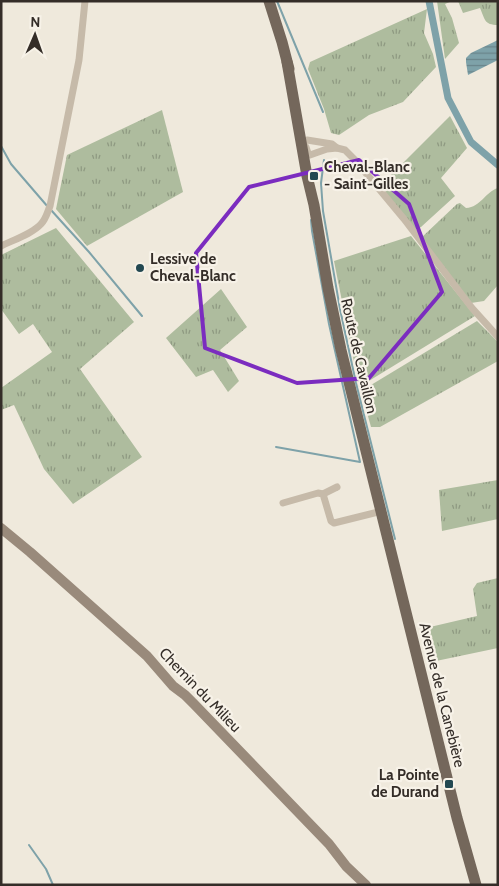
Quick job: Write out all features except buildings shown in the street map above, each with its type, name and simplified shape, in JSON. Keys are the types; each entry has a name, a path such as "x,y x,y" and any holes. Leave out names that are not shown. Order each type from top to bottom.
{"main road":[{"name":"Route de Cavaillon","path":"269,1 287,62 295,107 307,154"},
{"name":"Route de Cavaillon","path":"287,62 300,102 306,140 307,176 341,350 382,511"},
{"name":"Avenue de la Canebière","path":"382,511 457,818 476,885"}],"street":[{"path":"1,246 34,230 46,217 50,206 79,60 85,1"},
{"path":"295,107 300,115 306,140 332,144 337,148"},
{"path":"307,154 337,148 344,150 355,160 404,219 472,308 498,337"},
{"path":"283,503 318,493 323,494 337,487"},
{"path":"323,494 331,521 334,523 382,511"},
{"name":"Chemin du Milieu","path":"1,528 147,656 173,686 185,694 366,885"}],"highlighted area":[{"path":"359,160 409,204 442,292 369,378 297,383 205,348 196,253 249,187"}],"green space":[{"path":"437,1 452,1 445,4 452,18 459,43 445,59"},
{"path":"458,1 498,1 498,25 487,23 480,8 463,13"},
{"path":"427,9 424,33 436,67 403,102 369,115 339,135 331,133 324,109 308,69 310,62"},
{"path":"162,110 183,192 87,246 56,209 67,155"},
{"path":"450,116 467,148 441,178 455,196 421,227 415,230 380,186"},
{"path":"498,188 498,285 484,301 471,303 421,238 457,204 460,203 466,208 471,207"},
{"path":"56,228 134,322 80,369 142,457 73,504 44,469 14,405 1,410 1,388 52,352 33,324 19,334 1,309 1,255"},
{"path":"411,236 475,316 359,387 334,261"},
{"path":"221,289 247,327 220,350 239,381 228,392 213,370 196,377 166,338"},
{"path":"477,321 498,342 498,361 380,427 371,427 361,391"},
{"path":"498,480 498,519 442,531 439,490"},
{"path":"498,578 498,648 436,661 428,635 430,627 477,616 473,589 477,583"}],"water":[{"path":"498,40 498,60 468,75 466,58 471,53"}],"waterway":[{"path":"277,1 323,112"},
{"path":"429,1 448,98 471,142 498,165"},
{"path":"1,146 11,164 48,207"},
{"path":"324,160 321,183 323,211 340,309 356,383 395,539"},
{"path":"51,210 142,316"},
{"path":"276,447 360,462 329,324 311,220"},
{"path":"29,845 46,869 53,885"}],"place":[{"name":"Cheval-Blanc - Saint-Gilles","path":"314,176"},
{"name":"Lessive de Cheval-Blanc","path":"140,268"},
{"name":"La Pointe de Durand","path":"449,784"}]}
